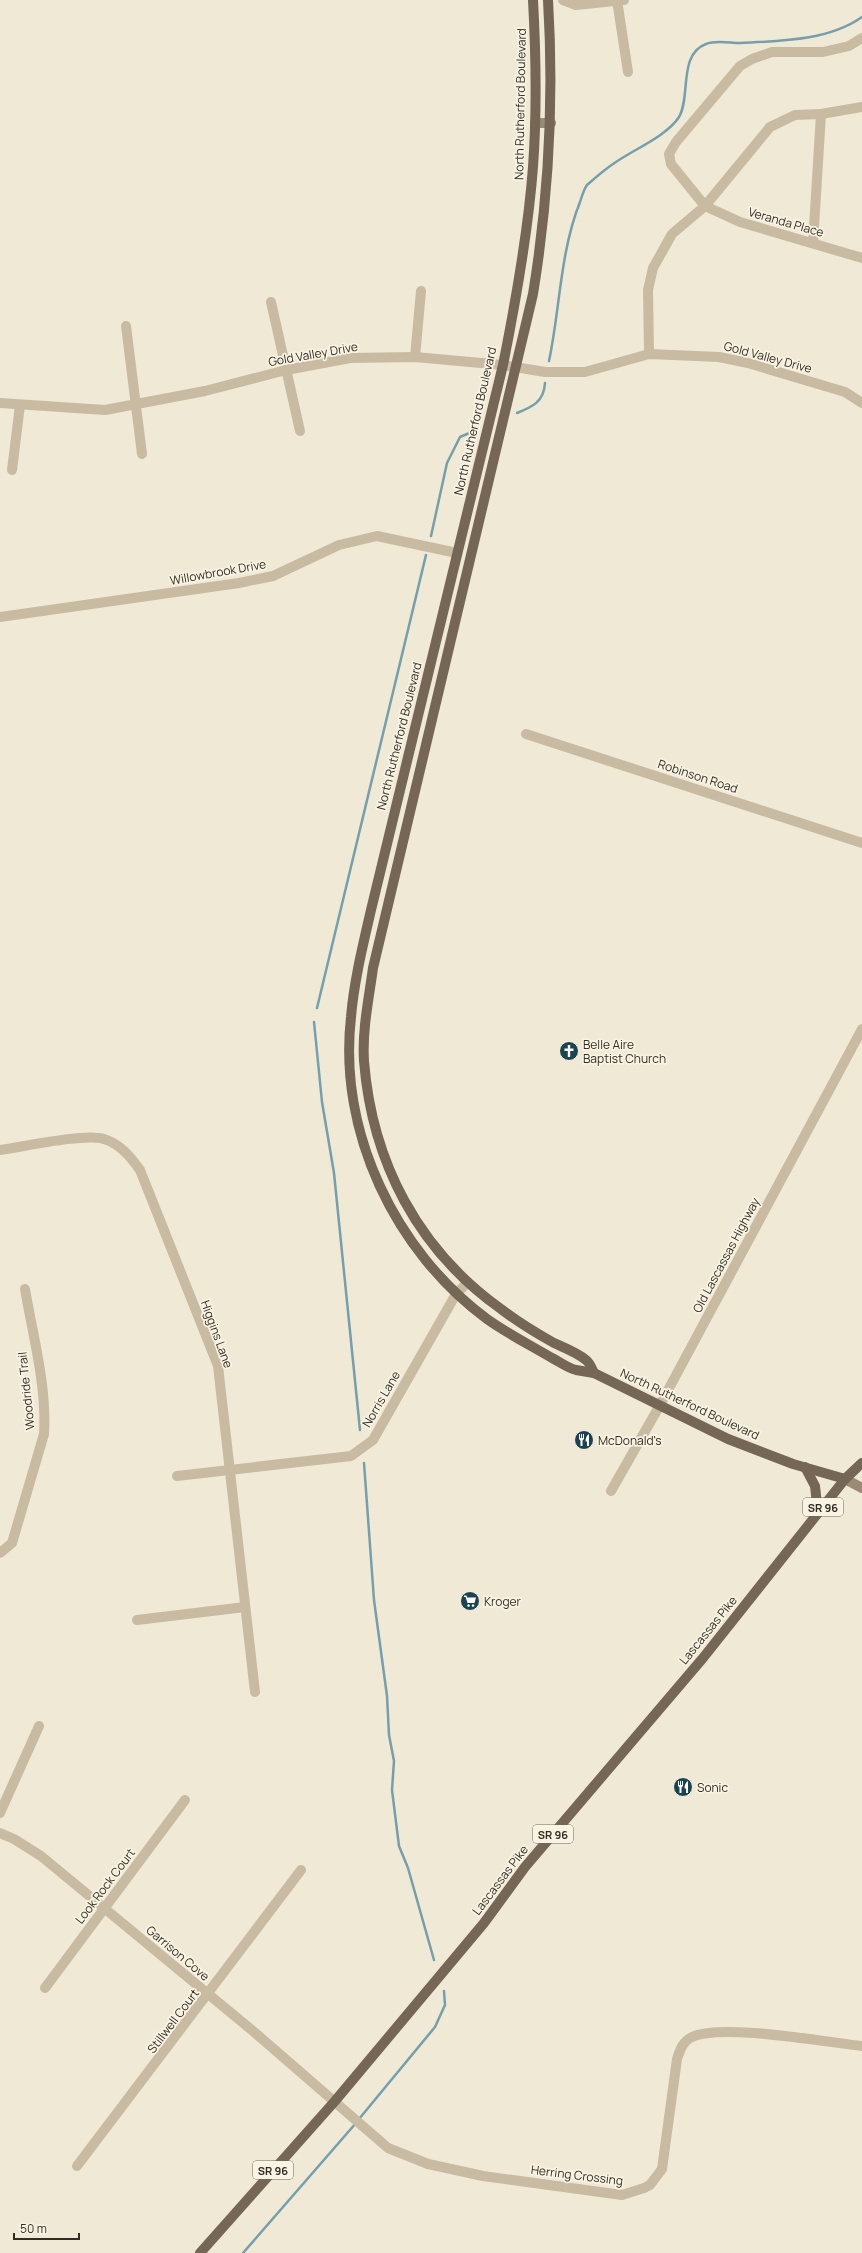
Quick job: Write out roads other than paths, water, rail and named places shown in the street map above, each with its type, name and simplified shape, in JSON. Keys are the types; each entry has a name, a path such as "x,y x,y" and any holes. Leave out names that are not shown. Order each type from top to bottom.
{"main road":[{"name":"North Rutherford Boulevard","path":"533,0 536,49 535,123 528,220 518,289 503,365 357,976 350,1017 350,1058 355,1104 365,1145 383,1195 406,1235 432,1269 456,1294 503,1331 575,1370 594,1373 728,1439 805,1467 845,1479"},
{"name":"North Rutherford Boulevard","path":"548,0 552,61 551,123 545,205 533,294 373,968 366,1017 364,1060 369,1099 379,1145 411,1216 436,1250 468,1282 500,1309 526,1327 588,1360 594,1373"},
{"path":"535,123 551,123"},
{"name":"Lascassas Pike","path":"200,2253 334,2100 484,1923 525,1867 703,1658 845,1479 862,1463"},
{"path":"805,1467 815,1486 818,1513"},
{"path":"845,1479 862,1479"},
{"path":"845,1479 862,1488"}],"street":[{"path":"563,0 576,5 619,1 628,72"},
{"path":"706,206 671,164 669,154 676,142 740,66 752,59 772,52 823,52 849,46 862,38"},
{"path":"649,354 648,290 653,268 672,234 706,206 770,127 795,115 821,114 862,107"},
{"path":"813,243 821,114"},
{"name":"Veranda Place","path":"706,206 740,222 862,258"},
{"path":"415,357 422,290"},
{"path":"271,302 300,431"},
{"path":"126,326 142,454"},
{"name":"Gold Valley Drive","path":"0,403 105,410 205,391 286,370 350,358 415,357 503,365 546,372 585,372 649,354 719,357 748,363 845,392 862,403"},
{"path":"12,470 20,405"},
{"name":"Willowbrook Drive","path":"0,618 239,584 273,576 339,545 377,536 457,554"},
{"name":"Robinson Road","path":"526,734 862,843"},
{"name":"Old Lascassas Highway","path":"611,1491 660,1406 862,1029"},
{"name":"Higgins Lane","path":"0,1150 77,1138 103,1138 127,1152 140,1170 218,1366 254,1692"},
{"name":"Norris Lane","path":"177,1476 351,1456 373,1440 456,1294 468,1282"},
{"name":"Woodride Trail","path":"0,1553 12,1543 44,1434 45,1422 40,1381 25,1289"},
{"path":"137,1620 245,1607"},
{"path":"0,1813 39,1726"},
{"name":"Look Rock Court","path":"45,1988 185,1800"},
{"name":"Garrison Cove","path":"0,1833 14,1839 41,1856 334,2100"},
{"name":"Stillwell Court","path":"78,2166 208,1996 301,1870"},
{"name":"Herring Crossing","path":"334,2100 388,2148 428,2164 483,2176 622,2195 650,2185 662,2169 677,2059 682,2045 690,2037 706,2032 742,2033 862,2046"}],"waterway":[{"path":"549,361 568,241 573,221 585,188 610,166 666,131 679,117 684,99 688,66 697,49 714,42 740,43 787,40 819,35 849,25 862,17"},
{"path":"517,413 532,406 540,399 545,383"},
{"path":"431,536 447,463 460,437 474,431"},
{"path":"317,1008 426,555"},
{"path":"314,1022 322,1102 334,1173 360,1430"},
{"path":"364,1463 374,1600 387,1696 389,1735 394,1761 392,1790 399,1846 408,1868 434,1960"},
{"path":"359,2119 435,2027 445,2005 444,1991"},
{"path":"243,2253 356,2123"}],"place":[{"name":"Belle Aire Baptist Church","path":"569,1051"},
{"name":"McDonald's","path":"584,1440"},
{"name":"Kroger","path":"470,1601"},
{"name":"Sonic","path":"683,1787"}]}
